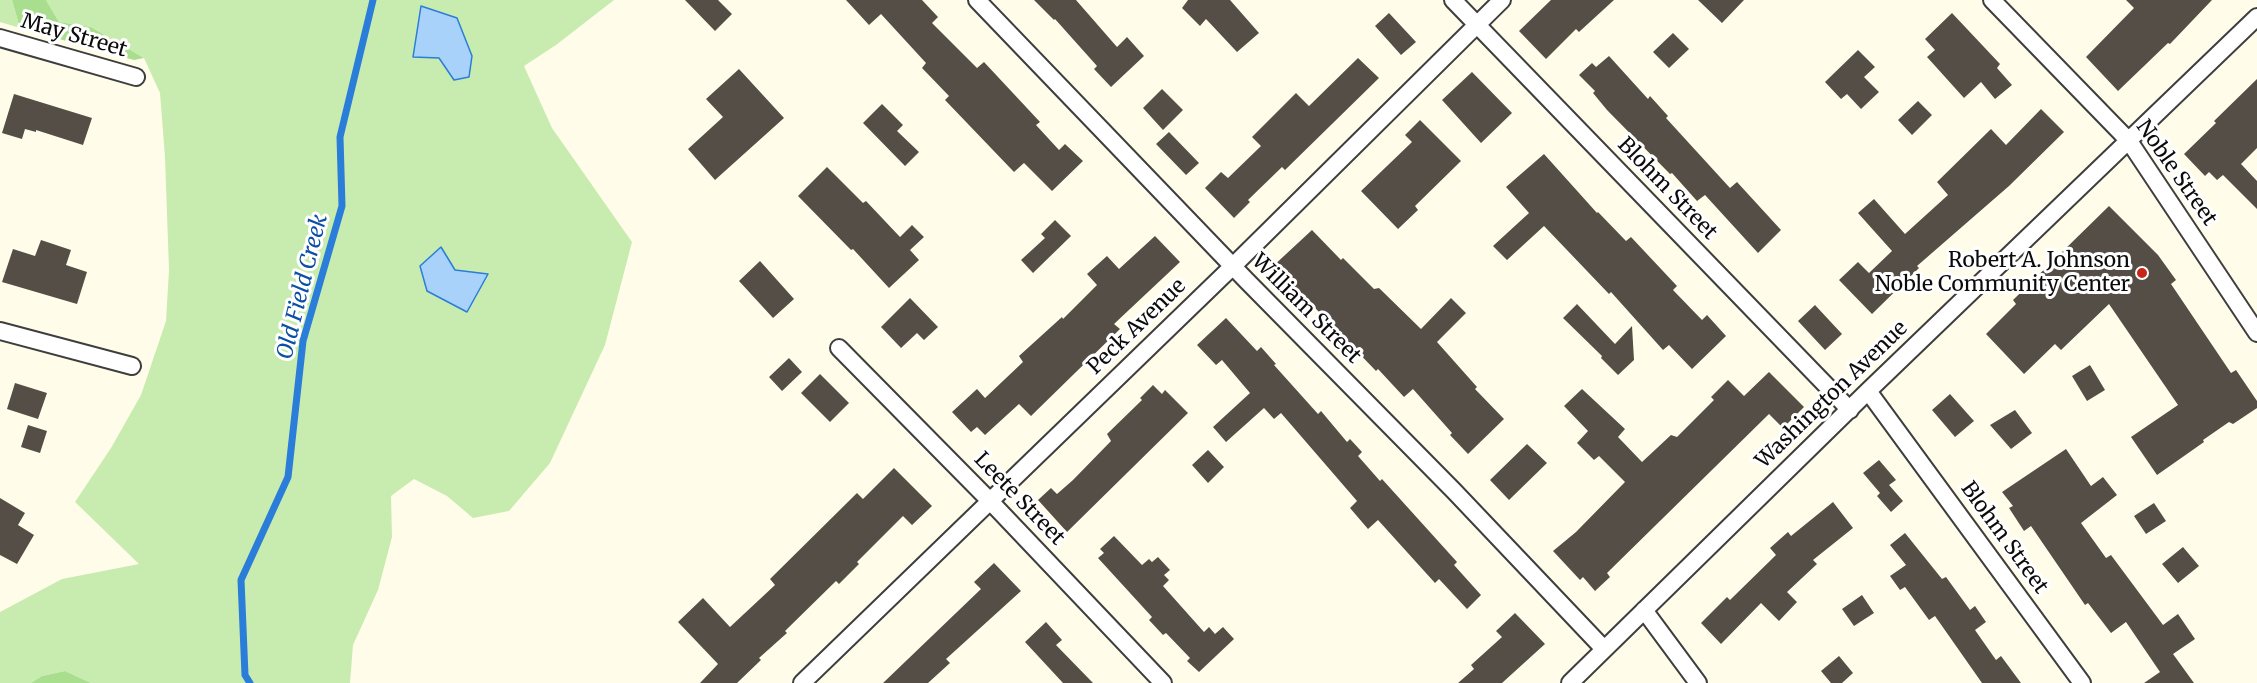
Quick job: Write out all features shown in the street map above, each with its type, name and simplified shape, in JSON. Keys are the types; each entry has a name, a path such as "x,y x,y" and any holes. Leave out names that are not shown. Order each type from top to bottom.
{"street":[{"name":"William Street","path":"977,0 1454,491 1604,649"},
{"name":"Blohm Street","path":"1452,0 1850,410"},
{"name":"Peck Avenue","path":"802,683 1233,266 1502,0"},
{"name":"Noble Street","path":"1992,0 2129,141 2257,333"},
{"name":"Washington Avenue","path":"1570,683 1868,391 2257,17"},
{"name":"May Street","path":"0,38 136,77"},
{"path":"0,331 132,366"},
{"name":"Leete Street","path":"839,348 989,500 1163,683"},
{"name":"Blohm Street","path":"1868,391 2082,683"},
{"path":"1644,610 1698,683"}],"green space":[{"path":"0,0 12,0 20,28 0,22"},
{"path":"12,0 46,0 59,22 91,27 144,58 134,60 20,28"},
{"path":"46,0 614,0 556,45 524,66 552,128 632,242 605,345 550,463 509,511 473,518 447,496 414,479 391,496 392,537 378,590 353,645 350,683 91,683 65,671 42,676 31,683 0,683 0,612 62,579 139,564 75,502 111,448 141,395 166,321 169,270 160,93 144,58 91,27 59,22","holes":["439,58 469,77 454,80"]},
{"path":"65,671 91,683 31,683 42,676"}],"water":[{"path":"421,6 457,18 472,56 469,77 454,80 439,58 413,57"},
{"path":"441,247 455,270 488,274 467,312 427,291 420,266"}],"building":[{"path":"685,0 718,0 732,14 715,31"},
{"path":"846,0 922,0 938,17 932,23 977,68 984,62 1040,122 1036,125 1059,150 1065,144 1083,161 1052,191 1024,163 1014,172 945,100 949,96 922,68 926,63 881,14 869,25"},
{"path":"1034,0 1076,0 1117,47 1127,37 1144,56 1111,87 1094,69 1097,66 1055,19"},
{"path":"1188,0 1230,0 1259,33 1237,52 1206,19 1200,26 1182,8"},
{"path":"1551,0 1614,0 1579,32 1576,29 1546,59 1519,31"},
{"path":"1698,0 1744,0 1722,23"},
{"path":"2126,0 2212,0 2170,44 2168,43 2118,91 2086,57 2134,8"},
{"path":"1389,13 1416,42 1401,55 1375,26"},
{"path":"1952,13 2000,64 1997,68 2012,85 1995,99 1981,82 1964,98 1927,57 1935,50 1925,39"},
{"path":"1673,33 1689,49 1669,68 1653,52"},
{"path":"1858,50 1875,67 1864,77 1879,92 1861,109 1847,94 1841,99 1825,82"},
{"path":"1609,56 1648,99 1650,96 1668,116 1666,118 1730,188 1737,182 1781,230 1758,253 1705,195 1697,201 1672,173 1670,174 1607,110 1593,93 1595,91 1579,75 1592,63 1596,67"},
{"path":"1358,58 1379,78 1285,170 1282,167 1248,200 1250,202 1234,218 1205,188 1221,172 1228,178 1261,146 1252,137 1296,93 1309,106"},
{"path":"739,69 784,118 715,180 688,149 723,117 706,99"},
{"path":"1472,72 1512,113 1481,143 1442,100"},
{"path":"2257,79 2257,148 2241,164 2257,181 2257,209 2223,175 2217,180 2209,172 2205,176 2184,154"},
{"path":"1162,89 1183,110 1163,130 1143,108"},
{"path":"14,94 92,118 83,145 36,130 36,132 25,129 22,139 2,133"},
{"path":"1918,101 1932,115 1912,135 1898,120"},
{"path":"882,104 903,125 897,131 919,152 905,166 863,123"},
{"path":"2041,109 2064,132 2009,186 1917,266 1919,268 1872,314 1839,280 1858,262 1869,273 1892,251 1858,213 1874,199 1905,234 1948,195 1937,182 1991,129 2006,145"},
{"path":"1420,120 1461,161 1415,206 1418,210 1398,229 1361,191 1412,142 1405,135"},
{"path":"1169,132 1199,163 1186,175 1156,144"},
{"path":"1544,154 1597,213 1626,241 1631,237 1677,286 1673,290 1702,320 1707,315 1726,336 1692,369 1669,345 1663,350 1611,292 1609,294 1544,226 1507,260 1493,246 1529,213 1506,187"},
{"path":"827,167 863,203 866,201 900,237 912,225 924,237 910,250 919,260 889,288 853,249 851,250 798,196"},
{"path":"2109,206 2158,255 2176,280 2171,284 2231,373 2236,370 2257,401 2257,408 2233,424 2229,422 2157,475 2131,437 2178,405 2109,304 2061,350 2055,344 2024,374 1986,334 2016,304 2013,300"},
{"path":"1055,220 1071,236 1033,273 1021,260 1045,238 1041,234"},
{"path":"1312,230 1341,260 1343,258 1374,289 1379,288 1421,329 1451,298 1466,313 1437,342 1477,387 1475,389 1504,419 1468,454 1413,389 1404,397 1292,284 1289,288 1271,268"},
{"path":"1155,236 1180,262 1114,324 1120,329 1031,416 1019,404 985,435 977,427 971,432 952,412 977,389 985,398 1023,362 1019,356 1062,317 1063,319 1097,285 1087,274 1107,256 1119,269"},
{"path":"41,240 71,250 66,265 87,272 77,304 2,282 13,249 35,256"},
{"path":"760,261 794,299 773,318 739,281"},
{"path":"910,298 938,327 924,340 917,333 901,348 881,327"},
{"path":"1577,304 1615,344 1632,326 1634,360 1618,375 1563,318"},
{"path":"1815,305 1842,334 1825,350 1798,321"},
{"path":"1226,318 1257,351 1261,347 1318,414 1321,411 1347,442 1350,439 1362,452 1358,456 1380,481 1382,479 1457,562 1454,565 1481,595 1467,609 1439,579 1435,583 1378,520 1368,529 1350,508 1357,501 1281,413 1274,419 1264,408 1226,442 1213,427 1250,393 1222,360 1216,365 1197,345"},
{"path":"789,358 802,372 782,391 769,377"},
{"path":"2090,365 2105,390 2087,401 2072,376"},
{"path":"1769,372 1804,407 1783,428 1769,414 1607,573 1610,577 1595,591 1583,577 1580,580 1553,551 1576,532 1625,482 1599,456 1594,460 1577,443 1588,431 1564,406 1582,389 1625,429 1618,437 1642,462 1671,435 1677,437 1714,400 1711,397 1728,380 1744,396"},
{"path":"820,374 849,403 830,422 801,393"},
{"path":"15,383 47,393 38,419 7,409"},
{"path":"1153,385 1162,394 1165,390 1188,413 1067,532 1038,500 1051,488 1057,494 1073,480 1111,441 1107,434 1142,400 1140,398"},
{"path":"1950,394 1974,421 1955,437 1932,410"},
{"path":"2015,410 2032,433 2011,449 1990,425"},
{"path":"28,425 47,431 40,453 21,447"},
{"path":"1527,444 1547,463 1509,500 1490,480"},
{"path":"2066,449 2091,486 2103,477 2117,495 2081,523 2106,558 2111,555 2163,625 2178,614 2195,639 2173,654 2194,683 2144,683 2160,672 2126,622 2111,633 2088,603 2085,605 2031,526 2024,531 2009,508 2013,506 2002,492"},
{"path":"1208,450 1224,467 1208,483 1192,465"},
{"path":"1879,460 1896,480 1889,485 1903,501 1891,512 1877,496 1880,493 1863,473"},
{"path":"894,468 932,506 912,525 903,516 857,562 859,564 839,584 836,581 737,683 700,683 718,664 678,622 703,598 730,627 775,585 770,579 857,493 863,499"},
{"path":"0,498 25,513 18,525 34,535 17,564 0,555"},
{"path":"1833,502 1853,528 1813,560 1817,564 1787,592 1797,602 1779,621 1761,603 1721,644 1701,623 1727,597 1730,600 1776,555 1770,548 1788,532 1791,536"},
{"path":"2154,503 2166,521 2146,534 2134,516"},
{"path":"1905,533 1942,579 1946,577 1970,610 1975,606 1986,622 1975,630 1996,660 2001,656 2021,683 1982,683 1935,616 1929,620 1905,587 1900,590 1890,576 1906,565 1890,545"},
{"path":"1114,536 1142,565 1149,559 1152,562 1158,557 1170,570 1164,575 1169,580 1163,586 1204,632 1209,627 1215,634 1223,627 1234,639 1199,672 1187,661 1190,658 1166,633 1163,635 1149,620 1152,617 1098,558 1104,553 1100,549"},
{"path":"2183,547 2199,566 2178,583 2162,564"},
{"path":"994,563 1021,591 946,659 950,663 928,683 883,683 981,589 974,582"},
{"path":"1862,595 1874,613 1854,626 1842,609"},
{"path":"1515,613 1545,644 1502,683 1458,683 1474,669 1471,665 1502,637 1496,631"},
{"path":"1046,622 1062,640 1056,645 1093,683 1063,683 1025,642"},
{"path":"1839,656 1853,673 1842,683 1831,683 1821,671"}],"waterway":[{"name":"Old Field Creek","path":"250,683 245,675 241,580 288,477 303,341 342,206 340,137 373,0"}],"place":[{"name":"Robert A. Johnson Noble Community Center","path":"2142,273"}]}
